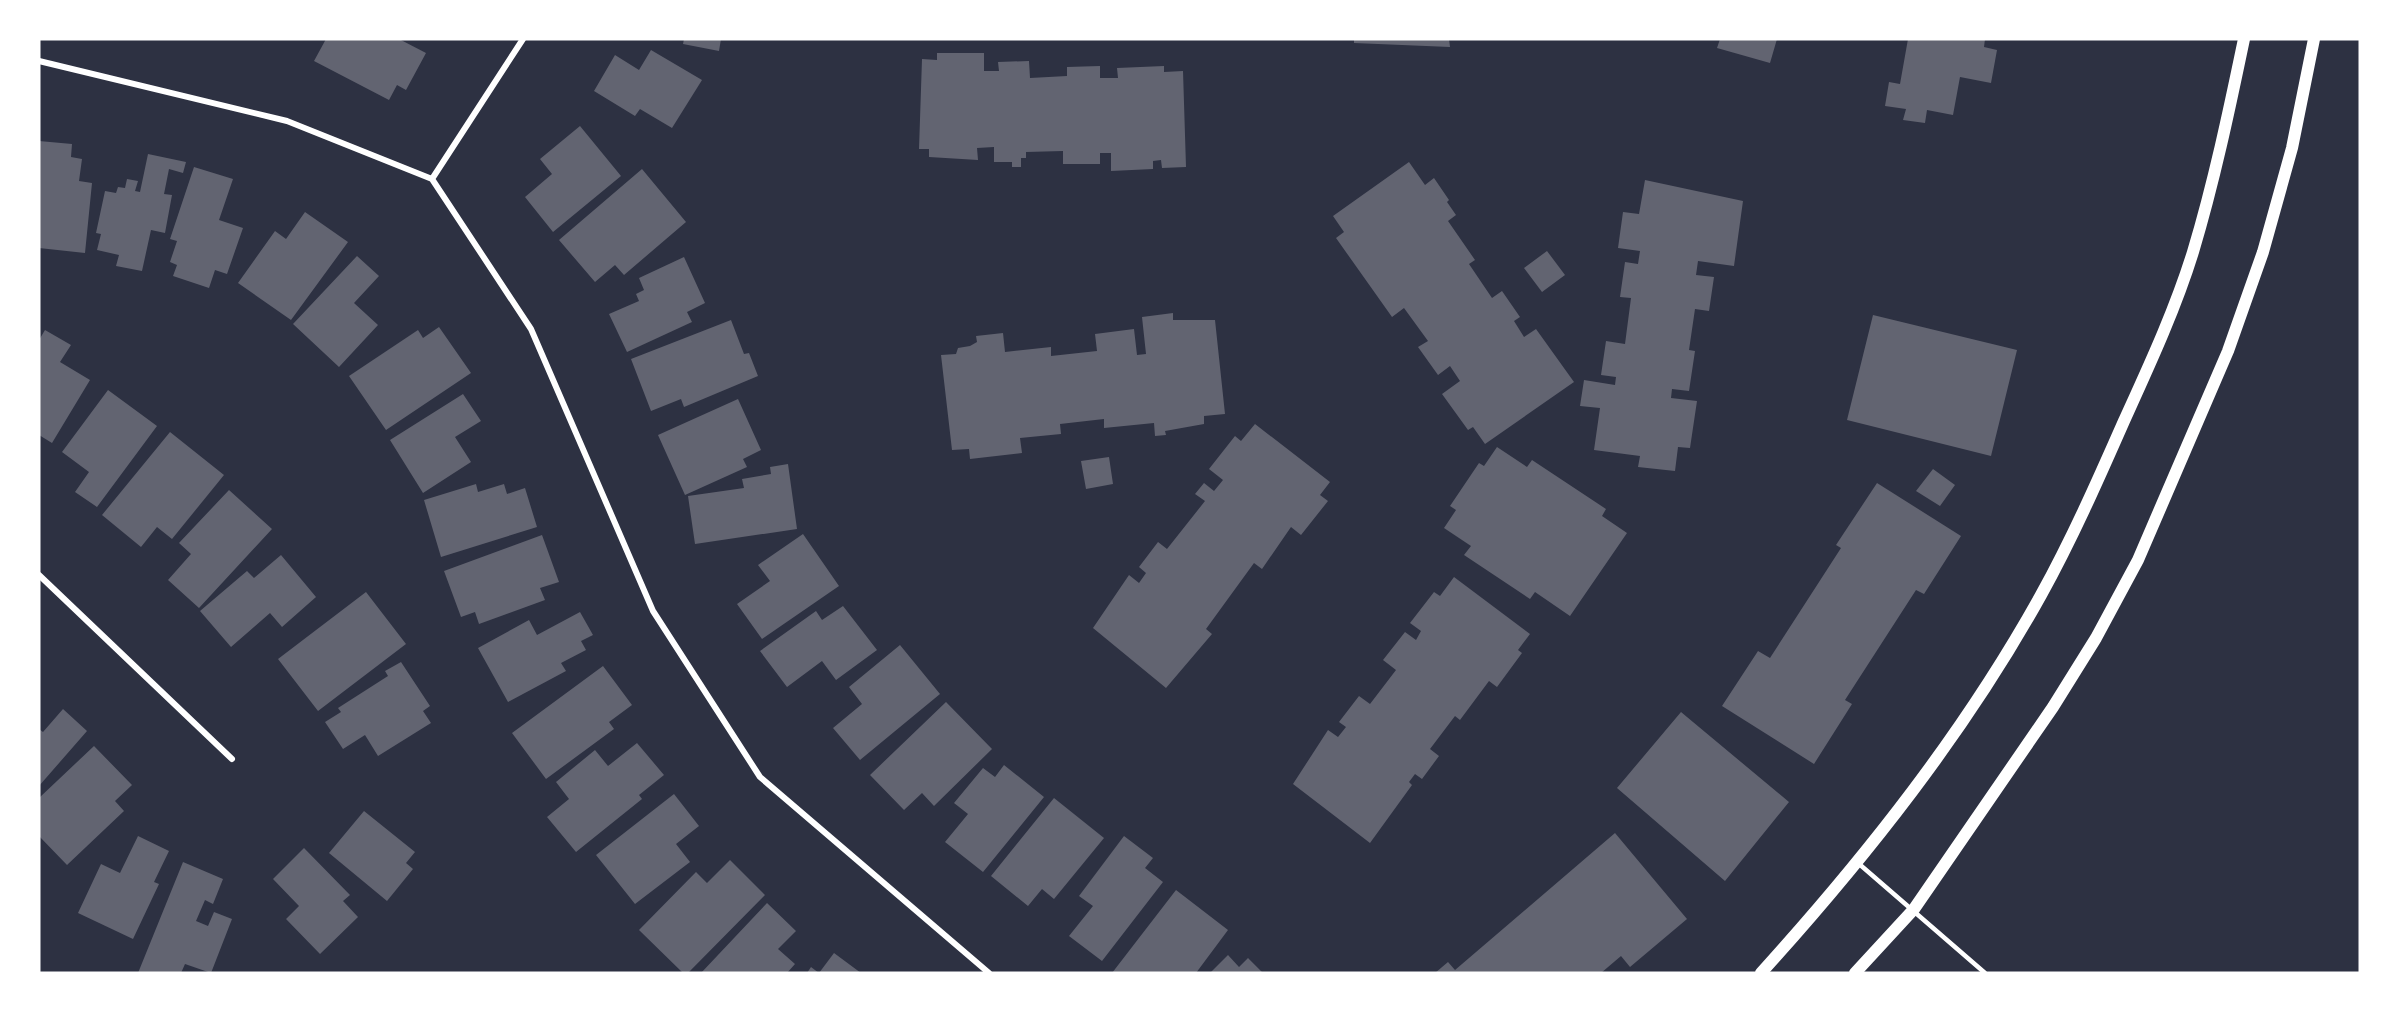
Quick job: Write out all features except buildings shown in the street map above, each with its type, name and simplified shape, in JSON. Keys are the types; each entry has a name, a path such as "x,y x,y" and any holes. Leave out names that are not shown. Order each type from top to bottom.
{"main road":[{"path":"1761,973 1895,816 1979,694 2041,595 2098,479 2158,346 2192,255 2225,131 2244,39"},
{"path":"1855,973 1914,909 2054,707 2096,638 2143,549 2228,351 2263,252 2292,148 2314,39"}],"street":[{"path":"432,179 523,39"},
{"path":"39,61 287,121 432,179 531,329 653,611 760,777 989,973"},
{"path":"39,575 232,759"}],"lane":[{"path":"1857,862 1914,909 1985,973"}]}
